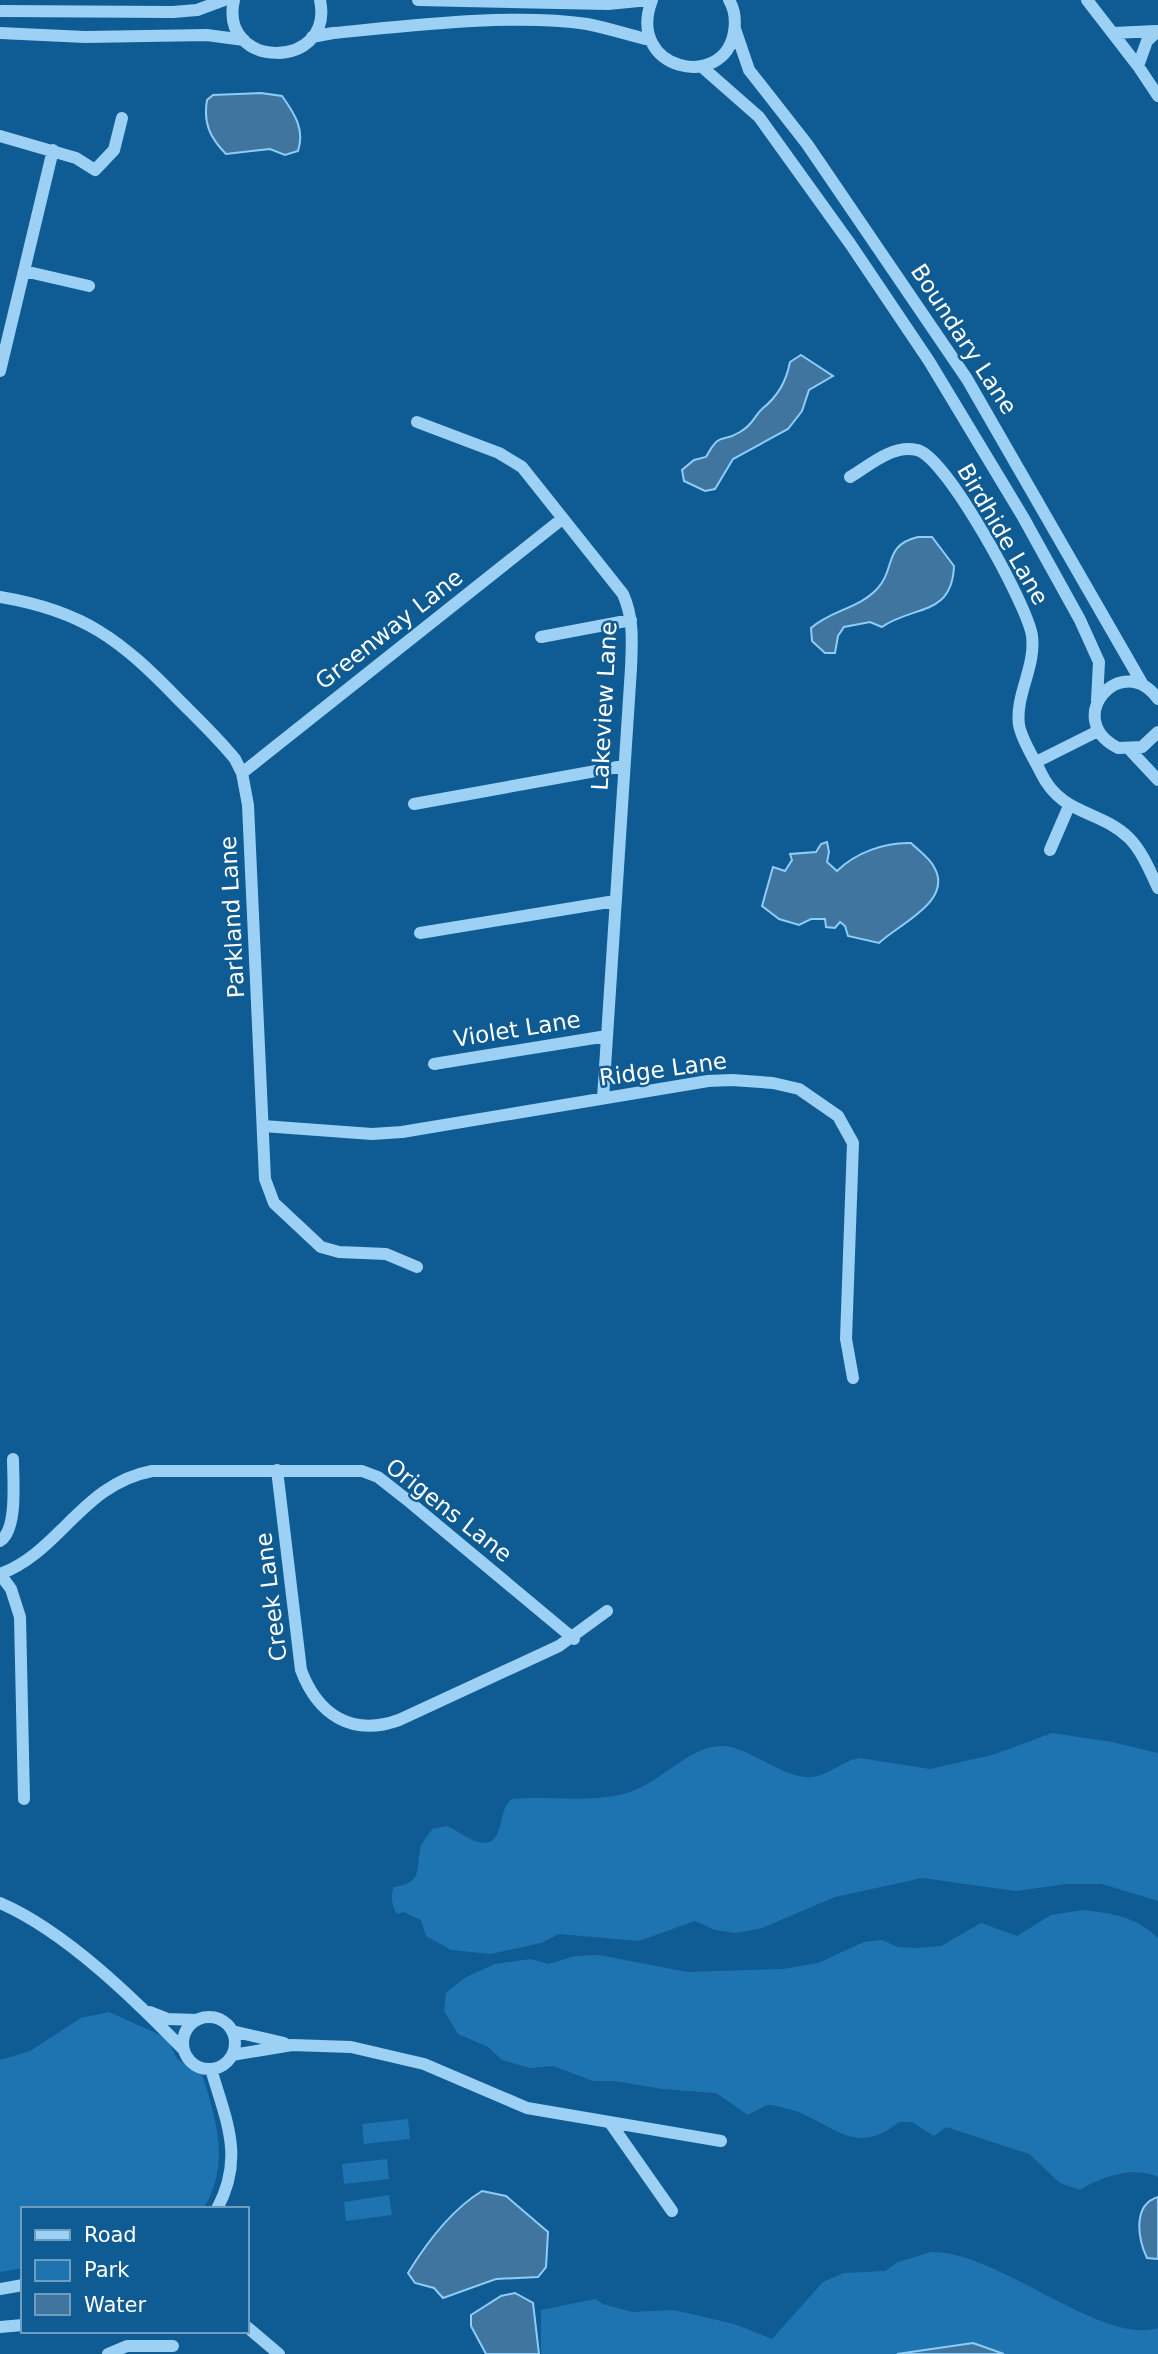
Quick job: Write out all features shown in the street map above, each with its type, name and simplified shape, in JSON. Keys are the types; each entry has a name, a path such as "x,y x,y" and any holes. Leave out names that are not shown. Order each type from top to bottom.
{"street":[{"path":"0,11 173,12 197,10 224,0"},
{"path":"234,0 233,17 244,40 257,50 271,54 287,54 301,48 312,37 319,23 320,0"},
{"path":"418,0 608,4 651,0 646,27 650,40 658,53 685,67 701,66 715,61 726,50 734,29"},
{"name":"Boundary Lane","path":"729,0 736,21 734,29 749,70 807,144 967,379 1143,685 1158,699"},
{"path":"1087,0 1158,96"},
{"path":"312,37 349,31 471,22 560,22 585,24 650,40"},
{"path":"1113,33 1157,31"},
{"path":"1138,66 1141,52 1157,31"},
{"path":"0,33 85,37 207,35 244,40"},
{"name":"Boundary Lane","path":"701,66 759,117 837,224 929,361 1017,506 1080,621 1099,662 1094,712 1098,731"},
{"path":"0,136 76,158 95,170 114,150 122,118"},
{"path":"0,371 53,150"},
{"path":"24,271 89,286"},
{"name":"Lakeview Lane","path":"418,422 512,459 522,467 623,594 631,620 603,1098"},
{"name":"Birdhide Lane","path":"850,477 893,451 916,449 931,456 952,483 1027,618 1033,650 1019,721 1036,762 1056,796 1069,806 1128,837 1144,859 1158,888"},
{"name":"Greenway Lane","path":"242,772 562,519"},
{"name":"Parkland Lane","path":"0,597 65,613 97,628 124,646 228,750 242,772 248,805 265,1179 268,1193 274,1203 321,1247 339,1252 386,1254 417,1267"},
{"path":"541,637 631,620"},
{"path":"1097,700 1112,685 1133,681 1143,685"},
{"path":"1036,762 1098,731 1108,743 1130,750 1145,762 1158,780"},
{"path":"1130,750 1142,747 1158,732"},
{"path":"414,804 622,766"},
{"path":"1050,849 1069,806"},
{"path":"420,933 615,901"},
{"name":"Violet Lane","path":"434,1064 607,1036"},
{"name":"Ridge Lane","path":"263,1126 388,1133 708,1081 760,1082 799,1089 838,1116 850,1133 854,1156 846,1339 853,1378"},
{"path":"0,1541 5,1538 12,1523 13,1459"},
{"path":"24,1799 20,1617 11,1589 0,1574 26,1560 100,1493 126,1477 152,1471 277,1469"},
{"name":"Creek Lane","path":"277,1469 301,1670 308,1689 318,1701 346,1722 362,1727 390,1723 574,1639 607,1611"},
{"name":"Origens Lane","path":"277,1469 342,1469 378,1477 574,1639"},
{"path":"0,1903 39,1924 146,2010 196,2066 211,2069 223,2065 232,2055 232,2031"},
{"path":"146,2010 168,2018 216,2018 232,2031 292,2045 351,2048 395,2055 452,2074 527,2108 722,2141"},
{"path":"183,2049 188,2028 197,2020"},
{"path":"232,2055 292,2045"},
{"path":"211,2069 232,2147 232,2171 218,2207"},
{"path":"611,2124 673,2211"},
{"path":"0,2289 21,2285"},
{"path":"0,2327 21,2325"},
{"path":"248,2327 279,2354"},
{"path":"108,2354 127,2346 173,2346"}],"green space":[{"path":"1052,1733 1112,1742 1158,1753 1158,1901 1102,1884 1066,1884 1016,1891 922,1878 835,1897 762,1928 736,1933 715,1930 695,1921 639,1941 559,1934 541,1943 491,1954 451,1950 426,1936 421,1920 404,1912 397,1914 393,1904 394,1887 414,1879 421,1847 432,1829 447,1826 474,1841 487,1843 497,1834 504,1810 512,1799 621,1795 645,1785 698,1752 720,1746 739,1750 794,1775 813,1777 860,1758 930,1769 992,1755"},
{"path":"1083,1910 1132,1921 1158,1938 1158,2177 1138,2172 1118,2174 1080,2190 1060,2183 1029,2154 946,2127 934,2136 912,2122 899,2122 882,2133 867,2138 853,2137 800,2113 774,2105 768,2105 748,2115 716,2093 662,2089 615,2081 593,2081 553,2066 530,2068 502,2060 488,2047 458,2034 444,2011 446,1993 466,1977 495,1964 530,1959 549,1964 575,1956 599,1955 687,1972 783,1969 818,1963 864,1942 882,1940 898,1947 914,1948 941,1946 981,1923 1017,1936 1051,1915"},
{"path":"109,2012 167,2038 177,2059 202,2074 218,2142 217,2176 212,2193 204,2207 21,2207 21,2268 0,2272 0,2060 30,2051 81,2018"},
{"path":"408,2119 410,2139 364,2144 362,2124"},
{"path":"387,2159 389,2179 344,2184 342,2164"},
{"path":"389,2195 392,2215 346,2221 344,2202"},
{"path":"931,2252 958,2256 987,2266 1108,2324 1135,2330 1158,2328 1158,2354 541,2354 541,2310 595,2299 632,2312 674,2310 734,2324 772,2339 823,2282 844,2273 885,2271 898,2262"}],"water":[{"path":"261,93 282,96 291,109 298,122 298,151 285,155 270,149 226,154 209,130 207,100 213,95"},
{"path":"801,355 833,376 809,390 802,411 788,429 733,459 715,489 705,491 684,481 682,470 694,460 706,457 718,440 734,435 751,423 781,388 790,362"},
{"path":"918,537 932,537 954,566 952,582 946,594 939,602 882,627 870,622 844,627 838,636 835,653 825,653 812,641 811,628 870,596 883,581 895,552 907,541"},
{"path":"827,842 827,862 837,871 852,859 871,850 891,844 911,843 934,867 938,879 937,891 922,911 879,943 848,936 845,926 840,922 835,928 826,927 825,919 811,919 799,925 779,919 762,906 773,867 785,871 792,860 790,854 816,852 821,844"},
{"path":"482,2191 506,2196 548,2232 546,2267 538,2277 496,2279 443,2298 434,2288 415,2283 408,2273 440,2228 460,2207"},
{"path":"1158,2197 1158,2259 1147,2258 1141,2242 1139,2223 1144,2207"},
{"path":"515,2293 533,2303 539,2354 486,2354 471,2326 471,2315 501,2296"},
{"path":"973,2343 1004,2354 897,2354"}]}
